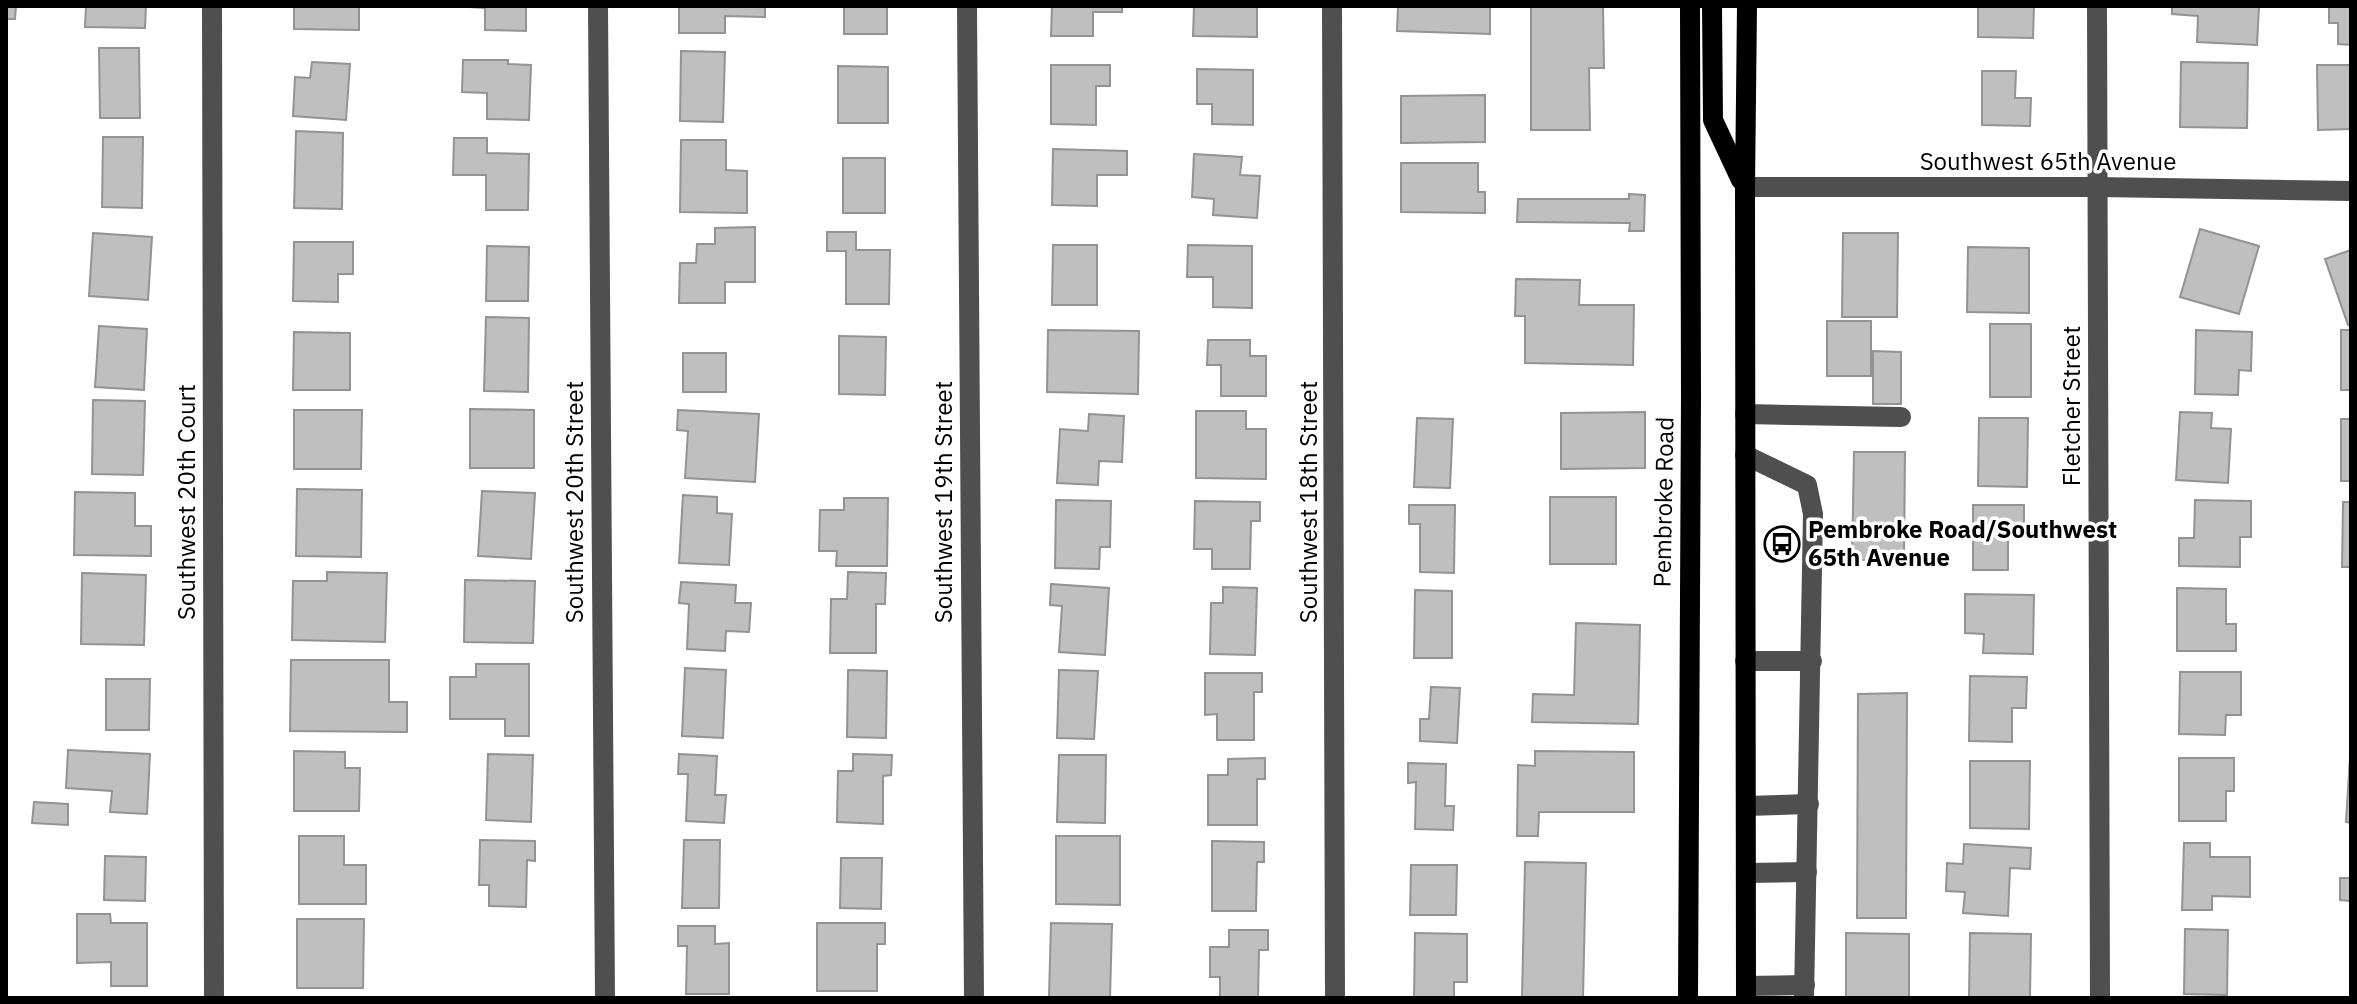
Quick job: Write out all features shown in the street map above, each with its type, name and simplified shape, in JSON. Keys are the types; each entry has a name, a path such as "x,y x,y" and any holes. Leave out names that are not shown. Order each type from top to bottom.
{"main road":[{"name":"Pembroke Road","path":"1688,998 1690,6"},
{"path":"1712,6 1713,120 1745,187"},
{"path":"1746,992 1747,6"}],"street":[{"name":"Southwest 20th Court","path":"212,6 214,998"},
{"name":"Southwest 20th Street","path":"598,6 605,998"},
{"name":"Southwest 19th Street","path":"967,6 974,998"},
{"name":"Southwest 18th Street","path":"1332,6 1335,998"},
{"name":"Fletcher Street","path":"2097,6 2100,998"},
{"name":"Southwest 65th Avenue","path":"1745,187 2351,191"},
{"path":"1745,414 1901,417"},
{"path":"1745,455 1807,485 1813,514 1804,992 1746,992"},
{"path":"1745,661 1812,661"},
{"path":"1746,806 1809,804"},
{"path":"1746,873 1807,872"}],"building":[{"path":"6,6 16,6 15,19 6,19"},
{"path":"86,6 146,6 145,28 85,27"},
{"path":"294,6 359,6 359,30 294,29"},
{"path":"453,6 526,6 526,31 485,30 485,8"},
{"path":"679,6 765,6 765,17 725,16 725,33 679,33"},
{"path":"844,6 887,6 887,34 844,34"},
{"path":"1052,6 1122,6 1122,12 1093,12 1093,36 1051,36"},
{"path":"1194,6 1257,6 1257,37 1193,36"},
{"path":"1398,6 1490,6 1490,34 1397,31"},
{"path":"1531,6 1603,6 1604,68 1589,68 1590,130 1531,130"},
{"path":"1978,6 2034,6 2033,38 1978,37"},
{"path":"2172,6 2259,6 2257,45 2197,42 2198,16 2172,14"},
{"path":"2329,6 2351,6 2351,45 2338,44 2338,23 2329,23"},
{"path":"99,48 139,48 140,118 100,118"},
{"path":"681,51 725,52 723,122 680,121"},
{"path":"463,60 508,60 508,64 531,65 529,120 487,119 487,93 462,92"},
{"path":"312,62 350,64 346,120 293,116 295,77 310,78"},
{"path":"2181,62 2248,63 2247,128 2180,127"},
{"path":"1051,65 1110,65 1110,86 1096,86 1096,125 1051,124"},
{"path":"2317,65 2351,65 2351,129 2318,130"},
{"path":"838,66 888,67 888,123 838,123"},
{"path":"1197,69 1253,70 1253,125 1212,124 1212,104 1197,104"},
{"path":"1982,71 2016,71 2015,98 2031,98 2030,126 1982,125"},
{"path":"1485,95 1485,142 1401,143 1401,96"},
{"path":"296,131 343,133 342,209 294,208"},
{"path":"103,137 143,137 142,208 102,207"},
{"path":"454,138 487,138 487,153 529,154 528,210 486,210 486,175 453,175"},
{"path":"681,140 726,140 726,170 747,171 747,213 680,212"},
{"path":"1053,149 1127,151 1127,175 1097,175 1097,206 1052,205"},
{"path":"1194,154 1242,157 1240,175 1260,176 1257,218 1213,215 1214,199 1192,197"},
{"path":"843,158 885,158 885,213 843,213"},
{"path":"1401,163 1478,163 1478,192 1485,192 1485,213 1401,212"},
{"path":"1629,194 1645,195 1644,231 1629,231 1630,223 1517,222 1518,199 1629,199"},
{"path":"755,227 755,282 725,282 725,303 679,303 680,263 696,263 697,244 715,244 715,228"},
{"path":"2200,229 2259,246 2239,314 2180,297"},
{"path":"827,232 856,232 856,250 890,250 889,304 846,304 846,251 827,251"},
{"path":"93,233 152,237 148,300 89,296"},
{"path":"1843,233 1898,233 1897,317 1842,317"},
{"path":"294,242 353,242 353,274 338,274 338,302 293,301"},
{"path":"1053,245 1097,245 1097,305 1052,305"},
{"path":"1188,245 1252,246 1252,308 1213,307 1213,277 1187,277"},
{"path":"487,246 529,247 528,301 486,301"},
{"path":"1968,247 2029,248 2029,313 1967,312"},
{"path":"2351,250 2351,324 2348,325 2325,259"},
{"path":"1516,279 1580,280 1579,305 1634,305 1633,365 1525,363 1525,316 1515,316"},
{"path":"486,317 529,318 528,392 484,391"},
{"path":"1827,321 1871,321 1871,376 1827,376"},
{"path":"1990,324 2031,324 2031,397 1990,397"},
{"path":"99,326 147,329 144,390 95,387"},
{"path":"1048,330 1139,331 1138,394 1047,392"},
{"path":"2196,330 2252,332 2251,371 2239,370 2238,395 2195,394"},
{"path":"2341,330 2351,330 2351,390 2341,390"},
{"path":"294,332 350,333 350,390 293,390"},
{"path":"839,336 886,337 885,395 839,394"},
{"path":"1208,340 1250,340 1250,356 1266,356 1266,396 1221,396 1221,365 1207,365"},
{"path":"1873,351 1901,352 1901,404 1873,404"},
{"path":"683,353 726,353 726,392 683,392"},
{"path":"93,400 145,401 143,475 92,474"},
{"path":"470,409 534,410 534,468 470,468"},
{"path":"294,410 362,410 361,469 294,469"},
{"path":"678,410 759,414 755,482 685,478 688,431 677,430"},
{"path":"1196,411 1246,411 1246,429 1266,429 1266,479 1196,478"},
{"path":"1645,412 1645,468 1561,469 1561,413"},
{"path":"2180,412 2212,413 2211,428 2231,429 2228,483 2176,480"},
{"path":"1089,414 1124,416 1122,462 1099,461 1098,485 1057,483 1060,429 1088,431"},
{"path":"1417,418 1453,419 1450,488 1414,487"},
{"path":"1979,418 2028,418 2027,487 1978,486"},
{"path":"2341,419 2351,419 2351,481 2341,481"},
{"path":"1854,452 1905,452 1904,560 1852,560"},
{"path":"297,489 362,490 361,557 296,556"},
{"path":"482,491 535,493 531,559 478,556"},
{"path":"75,492 135,493 135,526 151,526 151,556 74,555"},
{"path":"683,495 717,497 717,513 732,514 729,565 679,563"},
{"path":"1550,497 1616,497 1616,564 1550,564"},
{"path":"844,498 888,498 887,566 836,566 837,551 819,551 820,510 844,510"},
{"path":"1056,500 1111,501 1110,547 1100,547 1099,569 1055,568"},
{"path":"2195,500 2251,501 2251,537 2240,537 2240,567 2179,566 2179,538 2194,538"},
{"path":"1195,501 1260,502 1260,521 1251,521 1250,569 1212,569 1212,549 1194,549"},
{"path":"2343,502 2351,502 2351,567 2342,567"},
{"path":"1409,505 1455,505 1454,573 1420,572 1420,524 1409,524"},
{"path":"1973,505 2024,505 2024,535 2008,535 2008,570 1973,570"},
{"path":"327,572 387,573 385,642 292,640 293,581 327,581"},
{"path":"848,572 886,573 885,604 876,604 876,653 830,653 831,599 847,599"},
{"path":"82,573 146,575 144,645 81,644"},
{"path":"465,580 535,581 533,643 464,642"},
{"path":"681,582 736,585 735,603 751,603 749,632 726,631 725,651 687,649 689,604 679,603"},
{"path":"1051,584 1109,588 1105,655 1059,652 1062,606 1050,605"},
{"path":"1223,587 1257,588 1255,655 1210,654 1211,603 1223,603"},
{"path":"2177,588 2226,589 2226,624 2236,624 2236,651 2177,651"},
{"path":"1415,590 1452,591 1452,658 1414,658"},
{"path":"1965,594 2034,595 2033,654 1983,653 1984,634 1965,633"},
{"path":"1576,623 1640,625 1638,724 1532,722 1533,694 1574,695"},
{"path":"291,660 389,660 389,702 407,702 407,732 290,731"},
{"path":"476,664 529,664 529,736 505,736 505,719 450,719 450,677 476,677"},
{"path":"685,668 726,670 723,738 682,736"},
{"path":"848,670 887,671 886,738 847,737"},
{"path":"1059,670 1098,671 1094,739 1057,738"},
{"path":"2180,672 2241,672 2241,715 2226,715 2225,735 2179,734"},
{"path":"1205,673 1262,673 1262,692 1254,692 1254,740 1217,740 1217,714 1205,715"},
{"path":"1970,676 2027,677 2026,708 2012,708 2012,742 1969,741"},
{"path":"106,679 150,679 149,730 106,730"},
{"path":"1431,687 1460,688 1457,743 1420,741 1420,719 1429,719"},
{"path":"1907,693 1906,918 1857,918 1858,694"},
{"path":"2351,741 2351,823 2346,822"},
{"path":"68,750 150,754 147,814 110,812 112,791 66,788"},
{"path":"294,751 345,752 345,768 360,768 359,811 294,811"},
{"path":"1535,751 1634,752 1634,812 1539,812 1538,836 1517,836 1518,765 1535,766"},
{"path":"488,754 533,755 531,822 486,820"},
{"path":"679,754 717,756 715,795 726,795 724,823 686,821 688,774 678,774"},
{"path":"853,754 892,755 891,775 883,776 883,824 837,822 838,771 853,771"},
{"path":"1059,755 1106,755 1105,823 1057,822"},
{"path":"1265,758 1265,779 1257,779 1257,825 1208,825 1208,775 1228,775 1228,759"},
{"path":"2179,758 2234,758 2234,791 2226,791 2226,821 2179,821"},
{"path":"1970,761 2030,761 2029,829 1970,828"},
{"path":"1408,763 1446,764 1445,806 1454,806 1453,830 1415,829 1416,782 1408,783"},
{"path":"34,802 68,804 68,825 32,823"},
{"path":"299,836 344,836 344,865 366,865 366,904 299,904"},
{"path":"1056,836 1120,836 1120,905 1056,904"},
{"path":"480,840 535,841 535,861 527,860 526,907 489,906 489,885 479,885"},
{"path":"684,840 720,840 719,908 682,908"},
{"path":"1212,841 1264,842 1264,862 1257,862 1256,911 1212,911"},
{"path":"2184,843 2210,843 2210,857 2250,857 2250,897 2212,896 2212,910 2182,910"},
{"path":"1964,844 2031,848 2030,869 2010,868 2008,916 1963,913 1965,892 1946,891 1947,863 1963,864"},
{"path":"105,856 146,857 145,901 104,900"},
{"path":"841,858 882,858 881,909 840,908"},
{"path":"1525,862 1586,863 1583,998 1522,998"},
{"path":"1411,865 1457,865 1456,915 1410,915"},
{"path":"2340,878 2351,878 2351,925 2350,901 2340,900"},
{"path":"77,914 110,914 111,923 147,923 147,986 111,986 111,962 77,963"},
{"path":"297,919 364,919 363,988 297,988"},
{"path":"817,923 885,923 885,944 877,944 877,991 817,991"},
{"path":"1051,923 1112,924 1110,998 1049,997"},
{"path":"678,926 715,926 715,944 729,943 729,994 686,994 687,946 678,946"},
{"path":"2185,929 2228,930 2227,995 2184,994"},
{"path":"1229,930 1268,930 1268,950 1259,950 1258,998 1220,997 1220,977 1210,977 1210,947 1229,947"},
{"path":"1415,933 1467,934 1467,982 1454,982 1454,998 1414,998"},
{"path":"1846,933 1909,934 1909,998 1846,998"},
{"path":"1970,933 2031,934 2030,998 1969,998"}],"place":[{"name":"Pembroke Road/Southwest 65th Avenue","path":"1782,544"}]}
